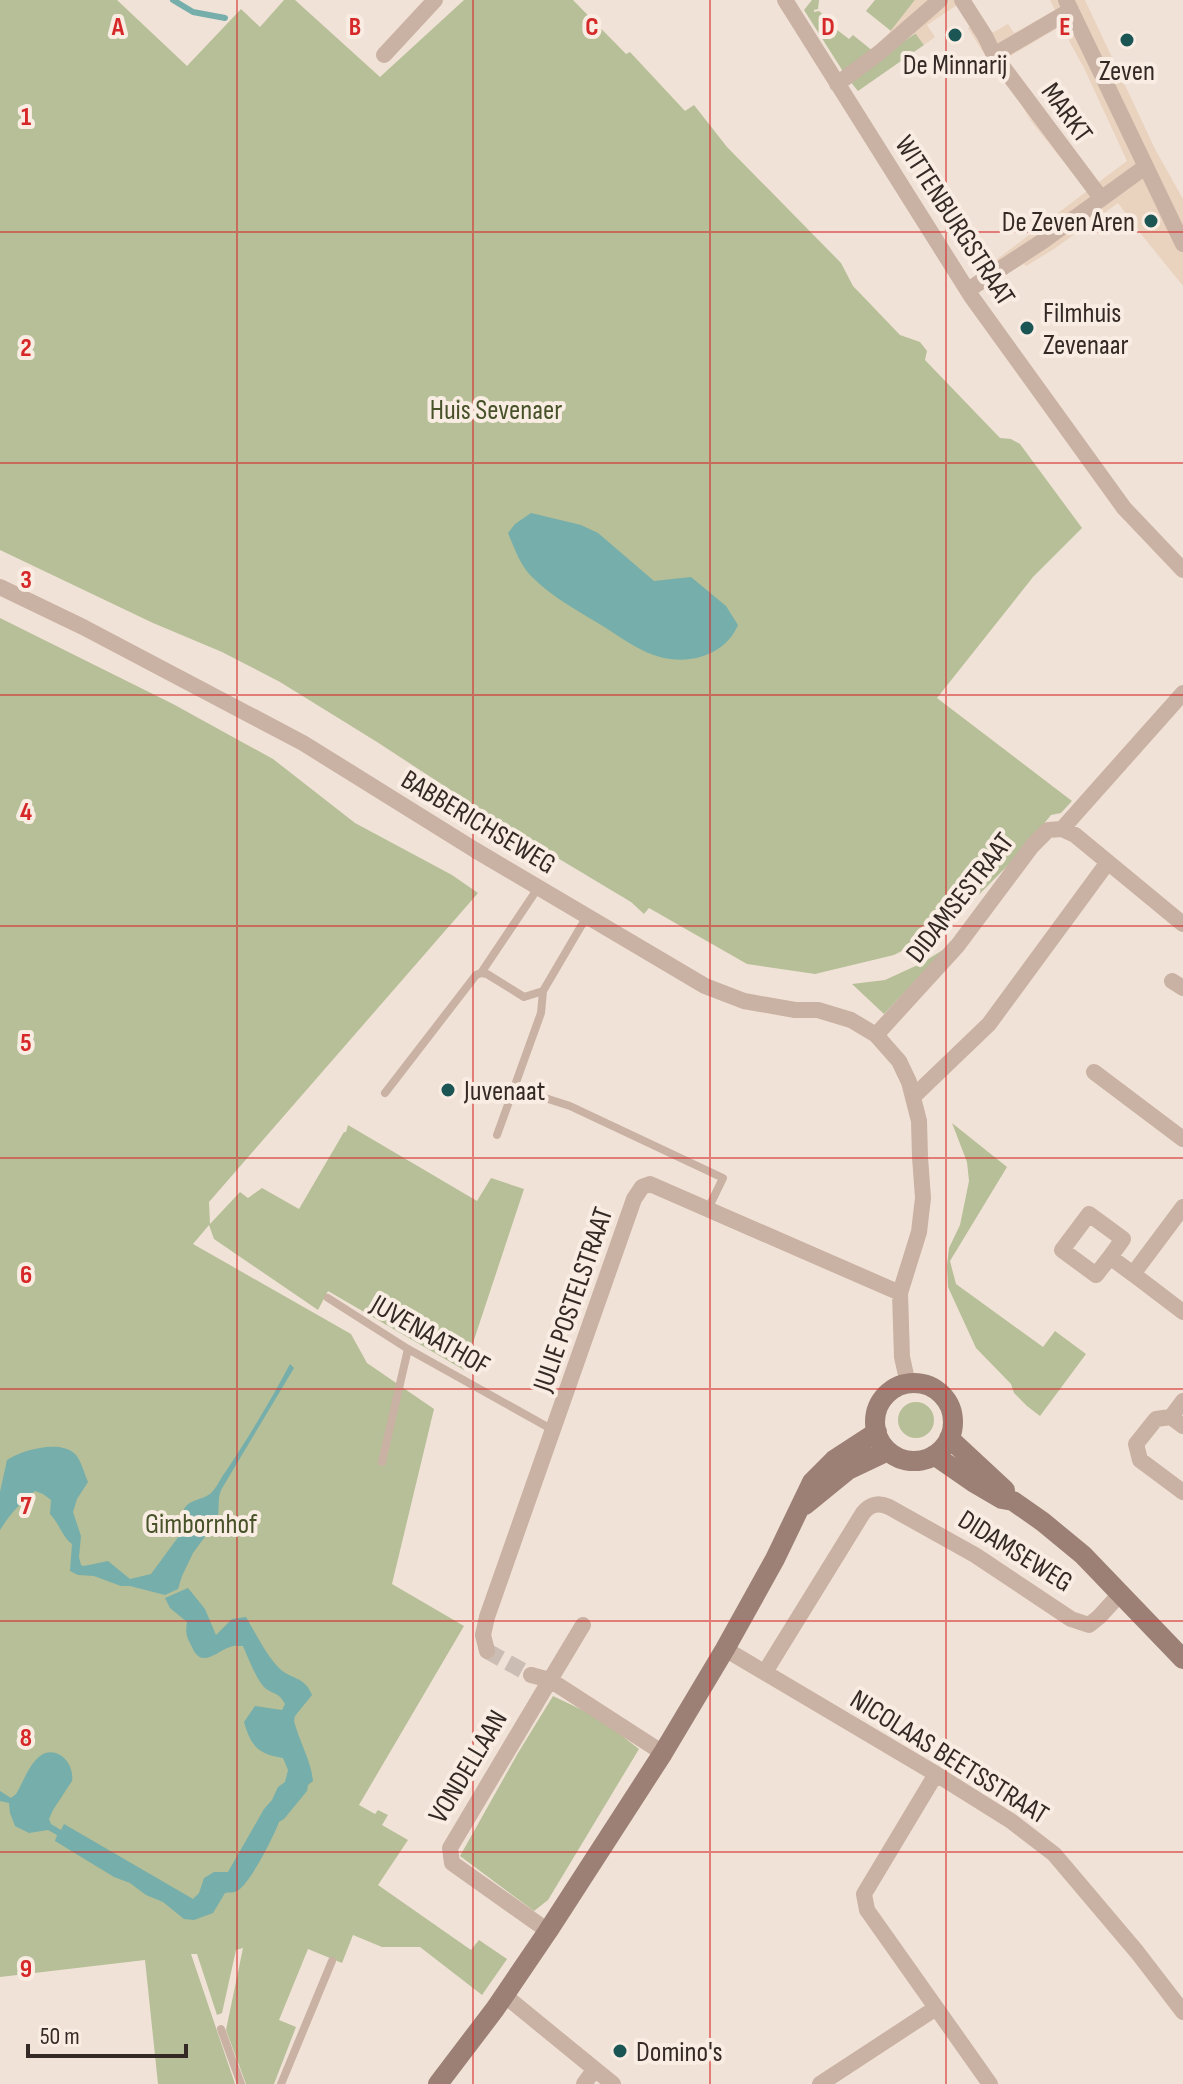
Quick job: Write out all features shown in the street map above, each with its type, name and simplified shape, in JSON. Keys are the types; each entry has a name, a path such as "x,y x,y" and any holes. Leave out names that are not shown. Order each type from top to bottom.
{"street":[{"path":"384,55 435,0"},
{"path":"785,0 837,84 879,53 940,0"},
{"name":"MARKT","path":"962,0 994,55 1101,198"},
{"name":"MARKT","path":"994,55 1069,5 1183,242"},
{"name":"WITTENBURGSTRAAT","path":"837,84 968,290 1124,508 1183,570"},
{"path":"968,290 1043,241 1145,167"},
{"name":"BABBERICHSEWEG","path":"0,587 83,627 303,743 538,888 705,986 744,1001 795,1010 818,1010 851,1020 876,1035 895,1055 913,1097"},
{"name":"DIDAMSESTRAAT","path":"876,1035 958,945 1032,846 1048,830 1062,829 1183,693"},
{"path":"1062,829 1075,835 1183,924"},
{"path":"908,1384 902,1357 900,1293 919,1232 923,1198 919,1121 913,1097 989,1024 1108,862"},
{"path":"1094,1072 1183,1139"},
{"name":"JULIE POSTELSTRAAT","path":"487,1651 483,1635 487,1617 634,1199 642,1187 650,1184 900,1293"},
{"path":"1133,1274 1183,1207"},
{"path":"1110,1257 1183,1312"},
{"path":"908,1384 929,1386 945,1398 953,1418 946,1445 927,1459 910,1461 888,1451 877,1432 875,1422 881,1401 889,1393 908,1384"},
{"path":"1183,1401 1177,1422 1156,1419 1136,1444 1140,1460 1183,1492"},
{"path":"438,2084 548,1931 663,1753 775,1559 812,1482 854,1446 877,1432"},
{"name":"DIDAMSEWEG","path":"949,1438 1013,1501"},
{"path":"799,1511 848,1470 888,1451"},
{"name":"DIDAMSEWEG","path":"934,1455 1043,1522 1083,1555 1183,1659"},
{"name":"DIDAMSEWEG","path":"765,1672 863,1513 882,1503 975,1555 1071,1619 1089,1625 1120,1594"},
{"name":"VONDELLAAN","path":"548,1931 452,1863 450,1848 583,1625"},
{"name":"NICOLAAS BEETSSTRAAT","path":"725,1649 936,1774 1011,1821 1054,1854 1183,2012"},
{"path":"531,1675 550,1680 663,1753"},
{"path":"936,1774 864,1894 867,1910 990,2084"},
{"path":"504,1995 613,2084"},
{"path":"820,2084 936,2008"},
{"path":"584,2084 594,2070"}],"lane":[{"path":"385,1093 476,975 481,973 538,888"},
{"path":"497,1135 541,1013 543,991 587,916"},
{"path":"481,973 524,997 543,991"},
{"path":"514,1088 570,1106 723,1178 708,1209"},
{"name":"JUVENAATHOF","path":"328,1298 408,1349 554,1430"},
{"path":"382,1462 408,1349"},
{"path":"281,2084 332,1961"},
{"path":"221,2029 241,2084"}],"green space":[{"name":"Huis Sevenaer","path":"0,0 117,0 187,66 241,9 260,27 284,0 295,0 380,77 464,0 573,0 626,54 630,52 685,111 694,105 727,147 841,263 853,286 900,335 920,342 927,351 925,360 1000,438 1020,444 1082,528 1033,577 937,698 1072,801 1061,813 1051,815 1020,853 946,928 894,955 815,974 747,964 649,908 644,914 631,902 521,836 280,682 222,652 153,623 0,550"},
{"path":"812,0 819,0 818,9 814,12 819,11 828,23 849,39 853,35 874,52 844,73 804,10"},
{"path":"875,0 915,0 891,31 866,11"},
{"path":"916,33 924,45 858,91 849,80"},
{"name":"Gimbornhof","path":"0,618 173,704 273,759 355,823 452,875 478,893 209,1202 210,1224 240,1192 248,1198 262,1188 299,1209 348,1125 477,1201 491,1178 524,1189 464,1370 328,1291 318,1310 214,1239 209,1225 193,1244 351,1334 367,1363 434,1409 392,1584 464,1626 359,1805 375,1814 378,1810 388,1815 382,1825 408,1840 378,1885 471,1950 479,1940 507,1959 482,1995 420,1947 382,1947 353,1935 342,1963 308,1949 279,2020 296,2027 274,2084 246,2084 226,2030 243,1948 236,1950 222,2013 217,2015 197,1954 191,1954 235,2084 158,2084 145,1960 0,1977"},
{"path":"946,948 884,1014 852,984 885,980"},
{"path":"952,1123 1007,1167 950,1261 956,1284 1043,1347 1055,1331 1086,1354 1040,1416 1014,1393 1011,1384 976,1348 948,1287 949,1248 960,1225 969,1181 967,1162"},
{"path":"916,1402 929,1407 934,1420 929,1433 916,1438 903,1433 898,1420 903,1407"},
{"path":"553,1696 599,1718 639,1749 548,1900 534,1911 460,1856"}],"shaded area":[{"path":"915,0 971,0 990,34 1008,24 1014,33 1055,10 1050,0 1085,0 1155,149 1183,199 1183,286 1118,203 1054,249 984,289 975,276 1087,191 1031,121 985,55 957,5 927,25 935,37 924,45 915,33 849,80","holes":["1061,26 1127,161 1096,184 1005,59"]}],"water":[{"path":"531,513 581,525 598,533 654,581 691,577 726,606 738,625 725,644 695,658 672,659 639,649 558,598 527,572 508,533"},
{"path":"290,1364 294,1368 221,1490 218,1519 193,1553 178,1589 165,1595 70,1571 72,1544 50,1514 51,1500 35,1491 0,1530 0,1492 7,1460 40,1448 67,1449 79,1459 88,1482 73,1512 81,1536 81,1565 108,1561 130,1579 151,1574 179,1536 185,1507 209,1495 216,1487"},
{"path":"188,1588 205,1609 216,1635 232,1619 246,1617 273,1662 305,1684 312,1695 294,1721 313,1781 279,1822 261,1859 242,1887 236,1892 225,1893 213,1913 194,1920 184,1919 163,1902 55,1841 57,1835 48,1830 29,1833 15,1826 9,1803 0,1801 0,1791 11,1798 36,1759 53,1752 68,1762 72,1781 53,1810 49,1819 51,1824 61,1830 64,1824 193,1899 199,1893 204,1878 214,1872 228,1872 264,1809 278,1787 285,1782 288,1770 283,1758 257,1748 244,1722 255,1706 282,1710 285,1704 262,1684 243,1646 232,1646 204,1658 196,1654 187,1635 187,1622 170,1608 165,1598"}],"waterway":[{"path":"173,0 193,12 225,18"}],"tunnel":[{"path":"487,1651 531,1675"}],"place":[{"name":"De Minnarij","path":"955,35"},
{"name":"Zeven","path":"1127,40"},
{"name":"De Zeven Aren","path":"1151,221"},
{"name":"Filmhuis Zevenaar","path":"1027,328"},
{"name":"Juvenaat","path":"448,1090"},
{"name":"Domino's","path":"620,2051"}]}
